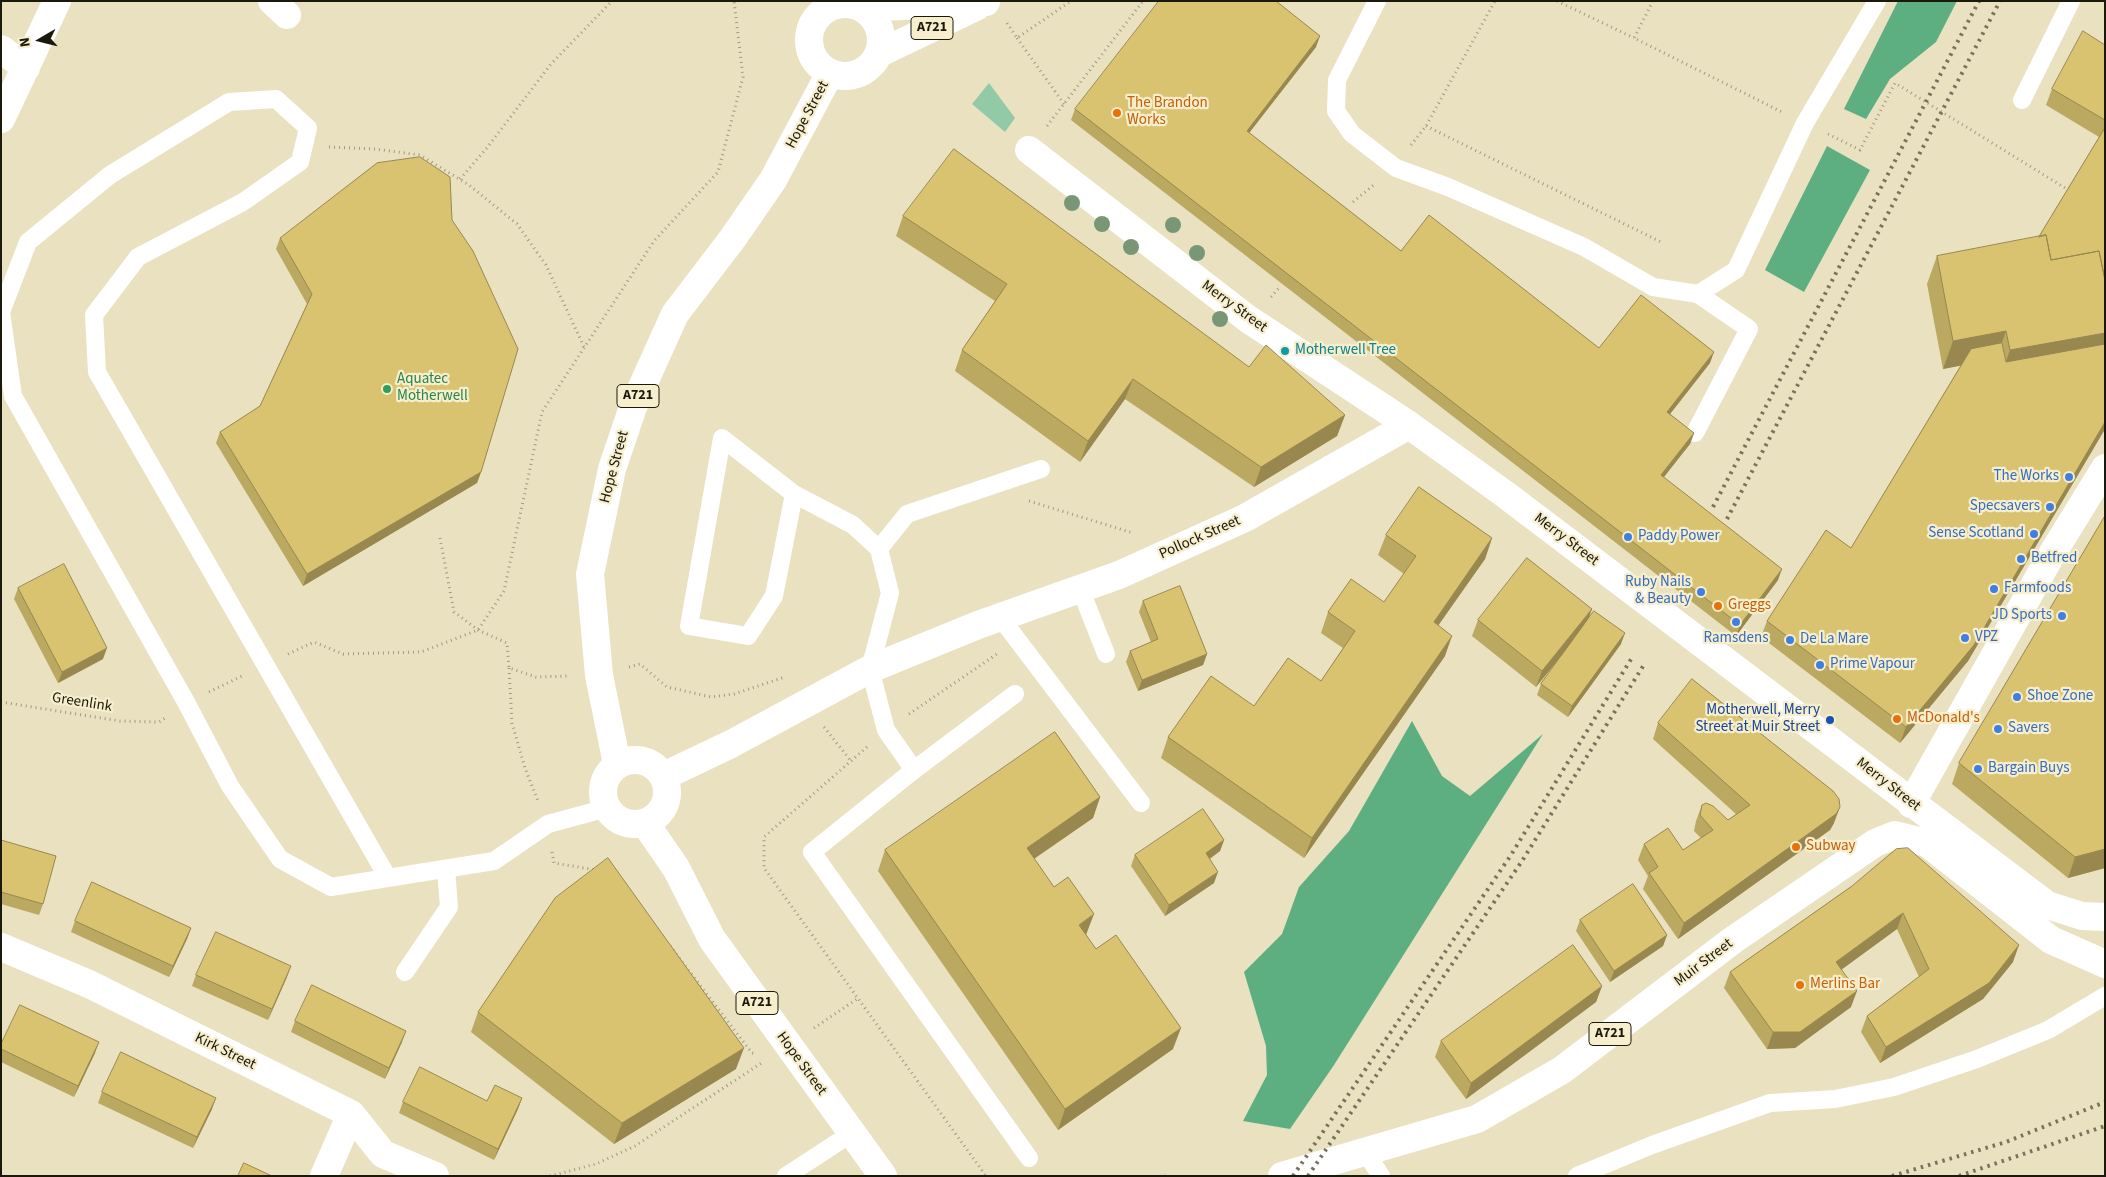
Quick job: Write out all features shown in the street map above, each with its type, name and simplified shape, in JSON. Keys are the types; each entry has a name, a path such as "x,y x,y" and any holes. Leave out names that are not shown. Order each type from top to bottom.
{"street":[{"path":"1,119 57,1"},
{"name":"A721","path":"829,4 843,4 862,8 992,6 878,54 867,67 857,74 844,76 830,73 818,65 809,43 809,33 814,22 829,4"},
{"path":"862,8 871,15 878,27 881,39 878,54"},
{"path":"1,49 26,68"},
{"name":"Hope Street","path":"617,764 599,676 590,574 612,469 633,407 675,314 733,238 773,180 830,73"},
{"name":"Merry Street","path":"1029,150 1248,319 1409,425 1610,574 1911,804 2047,905 2082,916 2105,917"},
{"name":"Pollock Street","path":"664,776 731,744 813,698 870,669 989,621 1119,574 1245,518 1409,425"},
{"path":"1911,804 2049,559 2105,468"},
{"path":"636,759 647,761 656,766 664,776 667,787 666,803 660,813 645,823 631,824 619,820 607,808 603,789 605,779 617,764 636,759"},
{"name":"Hope Street","path":"645,823 676,868 712,940 883,1176"},
{"name":"Muir Street","path":"1282,1176 1363,1154 1477,1119 1562,1070 1733,940 1875,843 1895,835 1927,843 2051,940 2105,964"},
{"name":"Kirk Street","path":"1,947 89,984 350,1114 383,1154 434,1176"},
{"path":"324,1176 350,1114"}],"lane":[{"path":"1377,1 1337,80 1336,111 1352,134 1396,168 1448,188 1584,248 1653,287 1698,294 1749,329 1695,433"},
{"path":"1698,294 1736,270 1804,123 1877,1"},
{"path":"2022,100 2071,1"},
{"path":"388,878 97,372 94,315 138,257 243,202 300,162 308,128 276,99 229,102 110,175 28,242 1,312 13,396 186,702 230,786 280,860 331,887 388,878 494,861 548,824 607,808"},
{"path":"794,494 774,596 748,636 690,626 722,438 794,494 852,525 879,549 890,594 870,669 886,730 914,770"},
{"path":"879,549 907,514 1041,469"},
{"path":"1080,588 1106,654"},
{"path":"989,621 1018,640 1142,804"},
{"path":"1015,694 914,770 812,852 1029,1158"},
{"path":"405,972 449,908 446,868"},
{"path":"1577,1176 1652,1145 1770,1103 1835,1099 1894,1087 1977,1058 2048,1030 2105,996"},
{"path":"786,1176 852,1133"},
{"path":"1363,1154 1381,1176"}],"path":[{"path":"460,179 486,149 551,64 612,1"},
{"path":"186,702 314,642 343,654 421,652 478,630 504,591 542,412 654,241 718,172 743,77 734,1"},
{"path":"1016,38 1071,1"},
{"path":"1029,150 1143,1"},
{"path":"1354,202 1396,168 1426,126 1495,1"},
{"path":"1557,1 1860,150 1896,83 2077,195"},
{"path":"1634,38 1653,1"},
{"path":"992,6 1064,104"},
{"path":"1426,126 1661,242"},
{"path":"304,146 376,149 420,155 460,179 517,224 546,265 584,348"},
{"path":"984,488 1179,548"},
{"path":"440,538 454,612 478,630 507,643 512,723 526,768 548,824 554,862 596,870 602,876"},
{"path":"986,1176 764,868 764,837 886,730 1018,640"},
{"path":"509,668 536,677 599,676 640,664 667,687 711,697 734,694 800,672 813,698 821,724 851,761"},
{"name":"Greenlink","path":"1,702 120,721 159,722 186,702"},
{"path":"550,1176 596,1164 635,1146 767,1060 752,1053 667,942"},
{"path":"788,1046 857,999"}],"green space":[{"path":"1898,1 1957,1 1936,42 1890,79 1866,119 1844,109"},
{"path":"989,83 1015,118 1005,132 972,104"},
{"path":"1827,146 1870,170 1804,292 1765,270"},
{"path":"1412,721 1442,776 1470,796 1543,734 1334,1065 1290,1129 1243,1121 1267,1075 1266,1046 1244,972 1282,934 1299,887 1349,831"}],"building":[{"path":"1159,1 1276,1 1320,36 1247,131 1401,251 1429,215 1599,348 1641,295 1714,352 1667,412 1694,433 1661,475 1782,569 1740,625 1075,109"},
{"path":"2083,31 2105,45 2105,120 2052,89"},
{"path":"2105,128 2105,280 2099,251 2051,260 2046,235 2039,237"},
{"path":"954,149 1249,367 1266,345 1345,415 1261,467 1133,379 1088,441 962,350 1007,284 903,216"},
{"name":"Aquatec Motherwell","path":"420,157 450,177 452,220 473,251 518,349 481,472 307,574 220,432 260,406 312,294 280,238 377,163"},
{"path":"2046,235 2051,260 2099,251 2105,280 2105,333 2010,350 2006,331 1953,341 1937,256"},
{"path":"2002,343 2006,362 2105,344 2105,422 1974,645 1906,727 1767,621 1826,530 1851,548 1971,349"},
{"path":"1419,487 1492,538 1434,622 1452,636 1312,838 1168,737 1211,676 1254,706 1288,658 1321,681 1355,631 1328,612 1351,579 1384,602 1416,556 1386,535"},
{"path":"2105,516 2105,849 2075,857 1959,763"},
{"path":"1527,558 1592,609 1542,671 1478,620"},
{"path":"64,564 107,648 62,672 18,588"},
{"path":"1180,586 1207,654 1142,680 1130,651 1158,639 1143,601"},
{"path":"1594,611 1625,633 1572,706 1541,684"},
{"path":"1692,679 1833,791 1839,799 1840,807 1836,814 1684,923 1649,873 1658,867 1644,844 1668,828 1683,850 1713,830 1700,815 1702,805 1706,803 1713,806 1728,820 1750,805 1658,723"},
{"path":"1055,732 1100,797 1027,848 1054,887 1068,877 1094,914 1079,925 1096,949 1116,935 1181,1028 1065,1109 885,850"},
{"path":"1203,809 1224,840 1206,853 1218,872 1169,905 1135,855"},
{"path":"1,840 56,856 43,904 1,892"},
{"path":"1908,848 2019,945 1989,983 1886,1047 1867,1016 1929,969 1903,913 1836,962 1857,991 1800,1032 1773,1032 1730,972 1852,886 1896,849"},
{"path":"608,858 744,1048 622,1123 478,1012 555,898"},
{"path":"92,882 191,928 173,966 75,921"},
{"path":"1633,884 1667,935 1614,971 1580,920"},
{"path":"216,932 291,966 272,1009 196,975"},
{"path":"1573,945 1602,986 1471,1083 1441,1041"},
{"path":"312,985 406,1031 389,1068 295,1021"},
{"path":"20,1005 99,1042 78,1086 1,1049 1,1044"},
{"path":"121,1052 216,1098 197,1137 102,1092"},
{"path":"420,1067 487,1101 495,1085 522,1098 498,1149 403,1102"},
{"path":"244,1163 272,1176 238,1176"}],"railway":[{"path":"1713,507 1979,1"},
{"path":"1727,519 2000,1"},
{"path":"1293,1176 1511,855 1633,656"},
{"path":"1308,1176 1522,861 1645,663"},
{"path":"1892,1176 2006,1142 2105,1102"},
{"path":"1959,1176 2105,1126"}],"place":[{"name":"The Brandon Works","path":"1117,113"},
{"name":"Motherwell Tree","path":"1285,351"},
{"name":"Aquatec Motherwell","path":"387,389"},
{"name":"The Works","path":"2069,477"},
{"name":"Specsavers","path":"2050,507"},
{"name":"Sense Scotland","path":"2034,534"},
{"name":"Paddy Power","path":"1628,537"},
{"name":"Betfred","path":"2021,559"},
{"name":"Farmfoods","path":"1994,589"},
{"name":"Ruby Nails & Beauty","path":"1701,592"},
{"name":"Greggs","path":"1718,606"},
{"name":"JD Sports","path":"2062,616"},
{"name":"Ramsdens","path":"1736,622"},
{"name":"VPZ","path":"1965,638"},
{"name":"De La Mare","path":"1790,640"},
{"name":"Prime Vapour","path":"1820,665"},
{"name":"Shoe Zone","path":"2017,697"},
{"name":"McDonald's","path":"1897,719"},
{"name":"Motherwell, Merry Street at Muir Street","path":"1830,720"},
{"name":"Savers","path":"1998,729"},
{"name":"Bargain Buys","path":"1978,769"},
{"name":"Subway","path":"1796,847"},
{"name":"Merlins Bar","path":"1800,985"}]}
